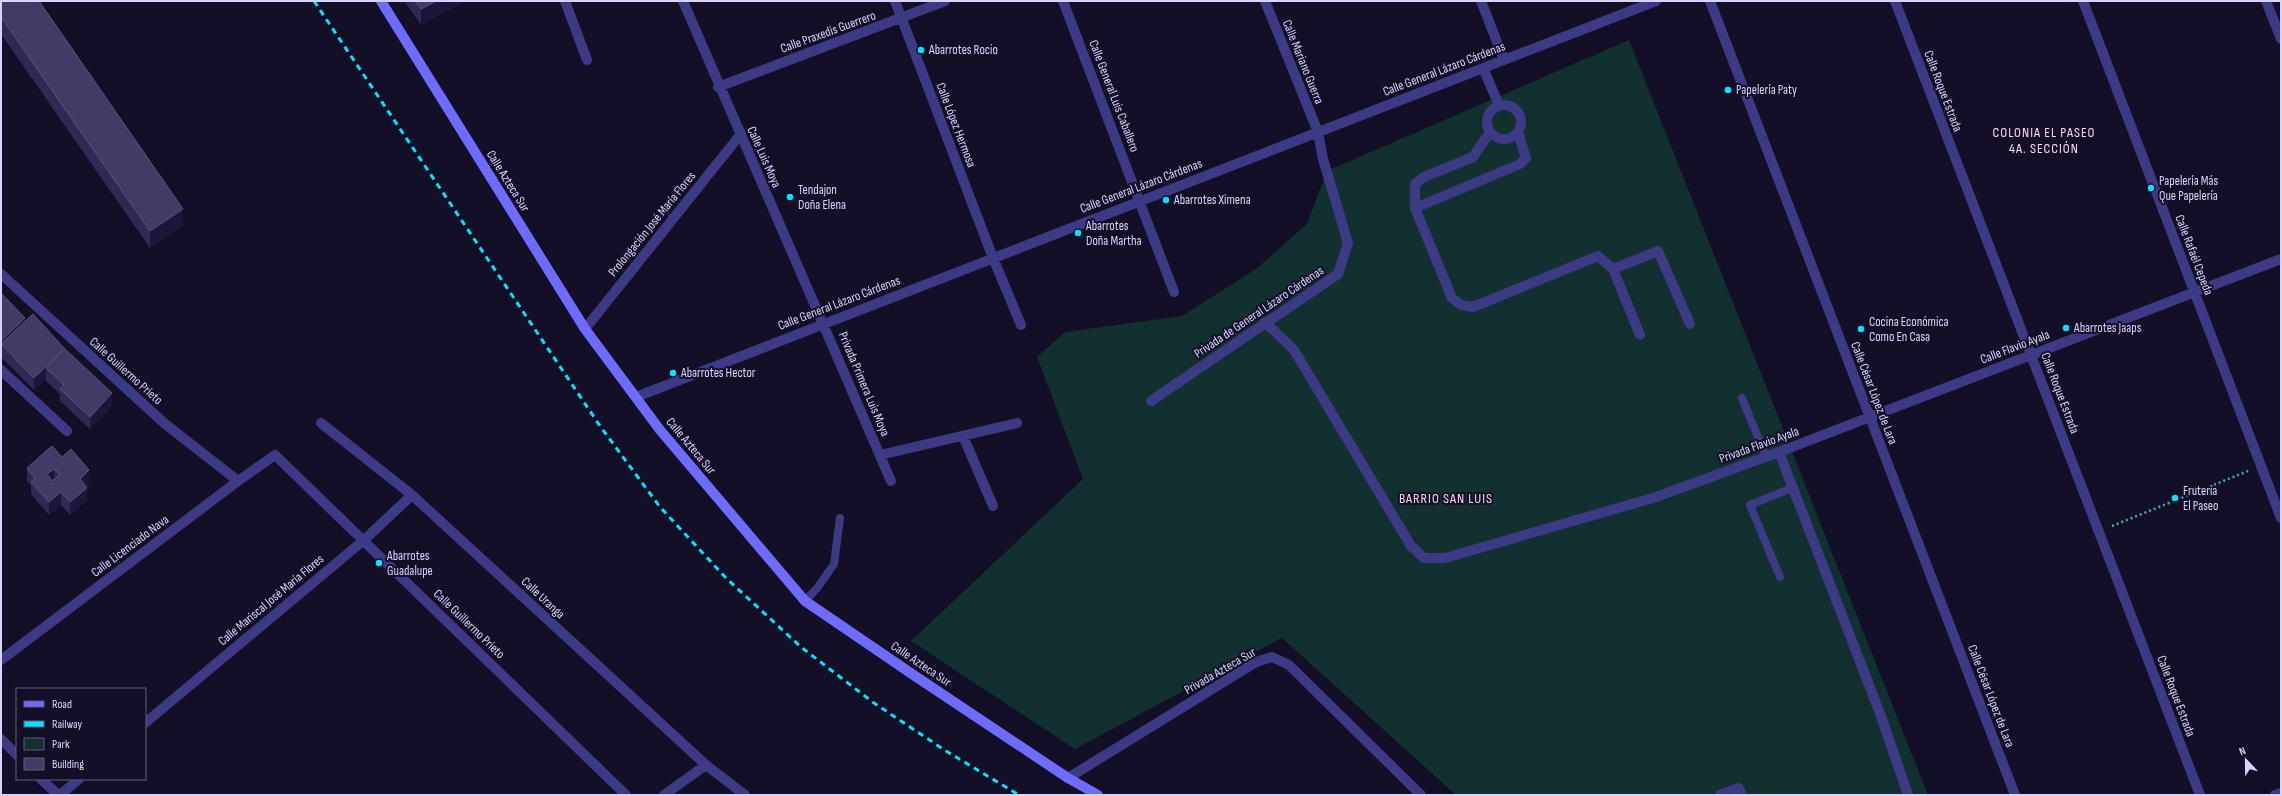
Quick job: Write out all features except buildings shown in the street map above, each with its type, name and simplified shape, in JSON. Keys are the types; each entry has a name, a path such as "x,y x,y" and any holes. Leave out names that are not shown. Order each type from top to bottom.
{"street":[{"name":"Calle Azteca Sur","path":"381,1 585,329 660,430 805,601 1068,778 1098,795"},
{"path":"565,1 587,60"},
{"name":"Calle Luis Moya","path":"683,1 718,87 824,323"},
{"name":"Calle López Hermosa","path":"895,1 993,258 1021,325"},
{"name":"Calle Praxedis Guerrero","path":"718,87 945,1"},
{"name":"Calle General Luis Caballero","path":"1063,1 1174,292"},
{"name":"Calle Mariano Guerra","path":"1265,1 1318,132"},
{"path":"1481,1 1504,60"},
{"name":"Calle General Lázaro Cárdenas","path":"636,397 1656,1"},
{"name":"Calle César López de Lara","path":"1710,1 2015,795"},
{"name":"Calle Roque Estrada","path":"1895,1 2200,795"},
{"name":"Calle Rafaél Cepeda","path":"2083,1 2281,518"},
{"path":"2266,1 2281,39"},
{"path":"1483,68 1499,105"},
{"path":"1499,105 1510,105 1518,112 1522,122 1518,132 1510,138 1499,138 1490,132 1487,122 1490,112 1499,105"},
{"name":"Privada de General Lázaro Cárdenas","path":"1151,401 1265,322 1338,274 1348,243 1323,159 1318,132"},
{"path":"1490,132 1473,157 1424,177 1415,184 1415,208 1452,298 1461,305 1473,307 1598,256 1613,270 1640,335"},
{"path":"1415,208 1520,164 1526,158 1518,132"},
{"name":"Prolongación José María Flores","path":"585,329 740,135"},
{"path":"1613,270 1658,251 1690,324"},
{"name":"Calle Flavio Ayala","path":"1870,417 2281,259"},
{"name":"Calle Guillermo Prieto","path":"1,274 164,423 238,481"},
{"name":"Privada Flavio Ayala","path":"1265,322 1294,350 1411,546 1424,558 1445,558 1656,497 1870,417"},
{"name":"Privada Primera Luis Moya","path":"824,323 890,481"},
{"path":"1,370 67,432"},
{"name":"Calle Uranga","path":"321,423 412,495 706,765 745,795"},
{"name":"Privada Primera Luis Moya","path":"880,455 1017,423"},
{"path":"963,436 993,506"},
{"path":"1779,452 1794,487 1908,795"},
{"name":"Calle Guillermo Prieto","path":"275,455 626,795"},
{"name":"Calle Licenciado Nava","path":"1,660 238,481 275,455"},
{"name":"Calle Mariscal José María Flores","path":"146,722 364,540 412,495"},
{"name":"Privada Azteca Sur","path":"1068,778 1256,662 1272,657 1289,665 1422,795"},
{"path":"1,739 16,754"},
{"path":"664,795 706,765"},
{"path":"42,780 59,795 78,780"},
{"path":"1720,795 1739,788 1742,795"},
{"path":"2275,795 2281,793"}],"lane":[{"path":"1742,398 1766,457"},
{"path":"1780,577 1750,505 1794,487"},
{"path":"805,601 818,587 834,564 840,518"}],"path":[{"path":"2098,531 2261,466"}],"green space":[{"path":"1629,40 1928,795 1456,795 1282,638 1075,749 911,641 1083,479 1037,357 1065,332 1182,316 1256,269 1307,224 1327,171"}],"railway":[{"path":"314,1 600,426 660,507 726,578 801,647 874,703 946,751 1019,795"}],"place":[{"name":"Abarrotes Rocio","path":"921,50"},
{"name":"Papelería Paty","path":"1728,90"},
{"name":"Papelería Más Que Papelería","path":"2151,188"},
{"name":"Tendajon Doña Elena","path":"790,197"},
{"name":"Abarrotes Ximena","path":"1166,200"},
{"name":"Abarrotes Doña Martha","path":"1078,233"},
{"name":"Abarrotes Jaaps","path":"2066,328"},
{"name":"Cocina Económica Como En Casa","path":"1861,329"},
{"name":"Abarrotes Hector","path":"673,373"},
{"name":"Frutería El Paseo","path":"2175,498"},
{"name":"Abarrotes Guadalupe","path":"379,563"}],"district":[{"name":"COLONIA EL PASEO 4A. SECCIÓN","path":"2044,140"},
{"name":"BARRIO SAN LUIS","path":"1446,498"}]}
